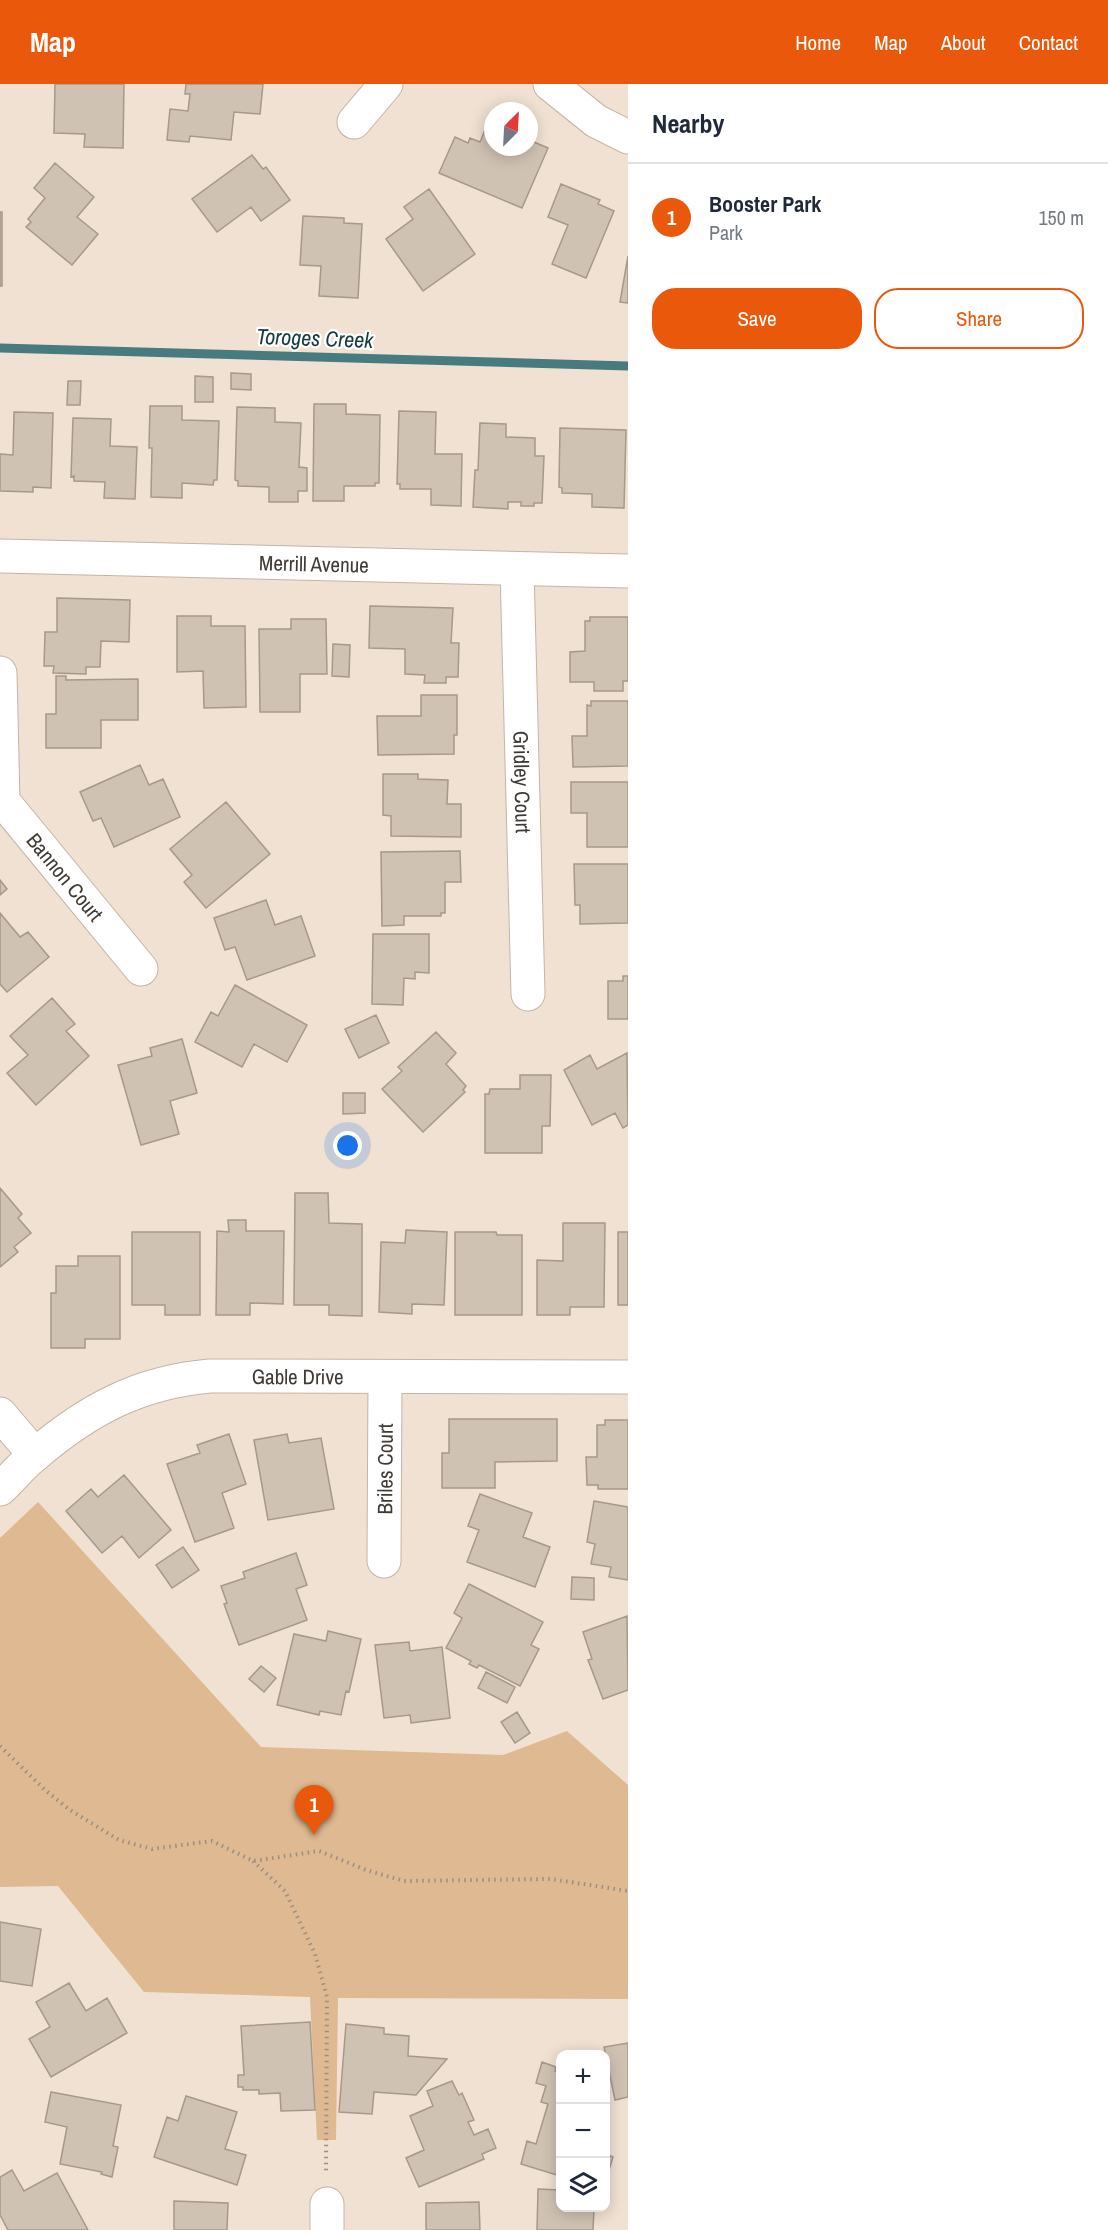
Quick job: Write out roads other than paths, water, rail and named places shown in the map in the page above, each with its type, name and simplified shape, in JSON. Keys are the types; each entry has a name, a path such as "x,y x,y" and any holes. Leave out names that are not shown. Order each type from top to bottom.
{"street":[{"path":"354,122 386,84"},
{"path":"550,84 596,121 628,137"},
{"name":"Merrill Avenue","path":"0,556 628,571"},
{"name":"Gridley Court","path":"517,569 528,994"},
{"name":"Bannon Court","path":"0,674 3,801 141,969"},
{"name":"Gable Drive","path":"0,1489 34,1455 96,1409 154,1385 173,1380 210,1376 628,1377"},
{"name":"Briles Court","path":"384,1561 385,1377"},
{"path":"0,1414 34,1455"}],"waterway":[{"name":"Toroges Creek","path":"0,348 628,366"}],"place":[{"name":"Booster Park","path":"314,1835"}]}
